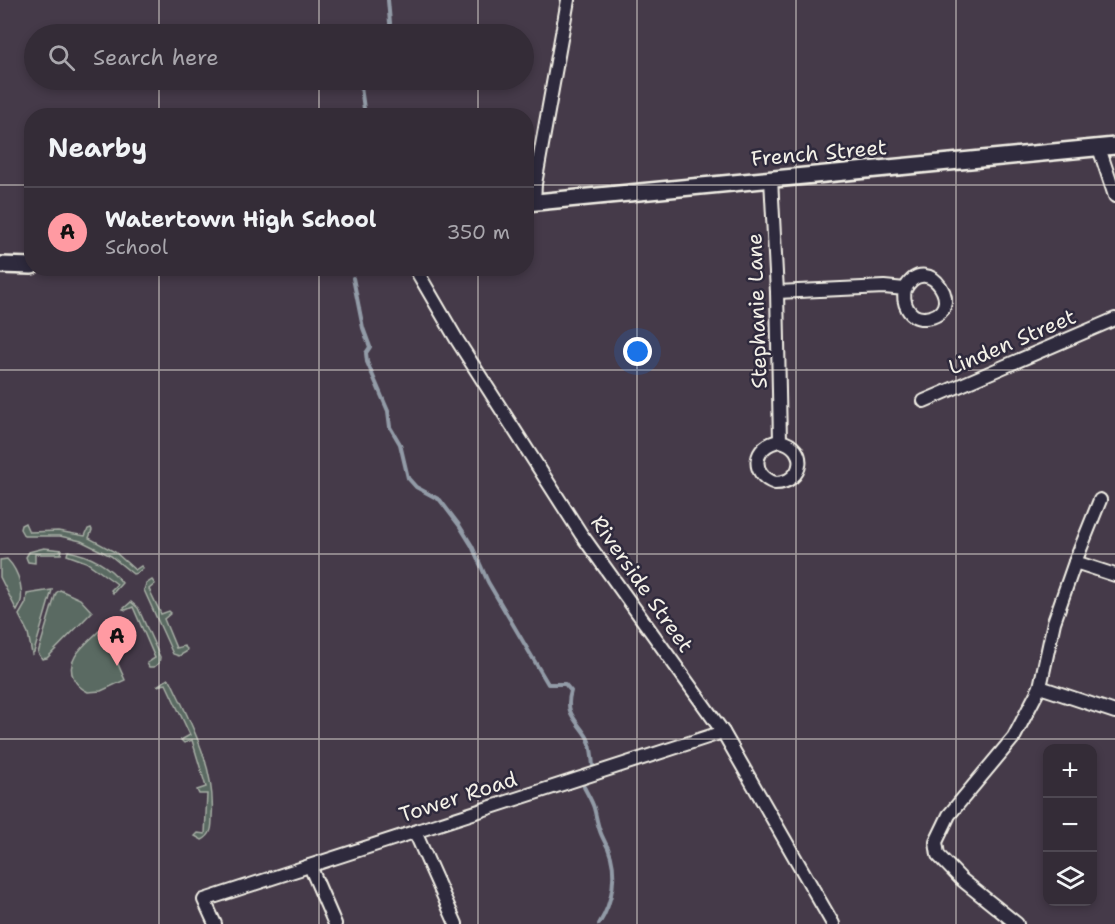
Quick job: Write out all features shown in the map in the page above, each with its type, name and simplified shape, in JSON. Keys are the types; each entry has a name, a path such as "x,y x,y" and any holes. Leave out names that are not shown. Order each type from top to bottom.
{"street":[{"path":"534,188 568,0"},
{"path":"1107,147 1115,196"},
{"name":"French Street","path":"534,203 1107,147"},
{"name":"Stephanie Lane","path":"771,179 777,292 780,441"},
{"path":"0,265 24,266"},
{"name":"Riverside Street","path":"421,276 457,340 581,534 723,732 833,924"},
{"path":"777,292 884,287 905,289"},
{"name":"Linden Street","path":"924,401 1115,319"},
{"path":"1017,924 961,879 938,855 936,842 949,815 1014,737 1040,687 1054,622 1100,500"},
{"path":"1075,562 1115,575"},
{"path":"1040,687 1115,712"},
{"name":"Tower Road","path":"215,924 204,900 723,732"},
{"path":"415,832 456,924"},
{"path":"310,866 335,924"}],"green space":[{"path":"25,523 29,532 58,531 85,536 91,528 89,538 115,552 135,570 141,566 143,568 133,574 111,556 81,541 60,536 24,536 20,529"},
{"path":"44,548 62,550 61,554 35,554 35,563 28,562 26,557 29,552"},
{"path":"68,551 98,562 122,583 113,593 111,590 117,584 86,562 67,555"},
{"path":"7,559 15,570 20,584 21,598 17,611 0,577 0,560"},
{"path":"152,580 155,584 149,589 161,614 169,611 171,613 164,619 176,648 184,646 187,649 179,656 173,654 144,590 146,584"},
{"path":"52,590 32,654 28,633 19,615 26,603 27,594"},
{"path":"60,590 80,599 92,612 47,658 42,659 38,653 56,593"},
{"path":"131,602 138,608 160,657 159,663 154,667 149,667 147,663 155,658 133,607 123,609"},
{"path":"102,628 125,680 101,691 88,692 75,681 72,664 79,651"},
{"path":"168,679 194,730 210,781 211,827 208,836 202,840 195,836 198,833 205,834 207,794 199,794 197,790 206,787 192,740 184,743 181,740 190,735 166,684 157,686"}],"waterway":[{"path":"388,0 390,24"},
{"path":"361,90 364,108"},
{"path":"353,278 363,328 370,347 366,353 367,362 388,411 390,427 400,444 408,478 416,487 440,500 459,525 472,546 488,582 548,684 565,684 571,691 570,711 589,740 593,766"},
{"path":"584,787 593,805 613,867 611,897 599,924"}],"place":[{"name":"Watertown High School","path":"117,666"}]}
